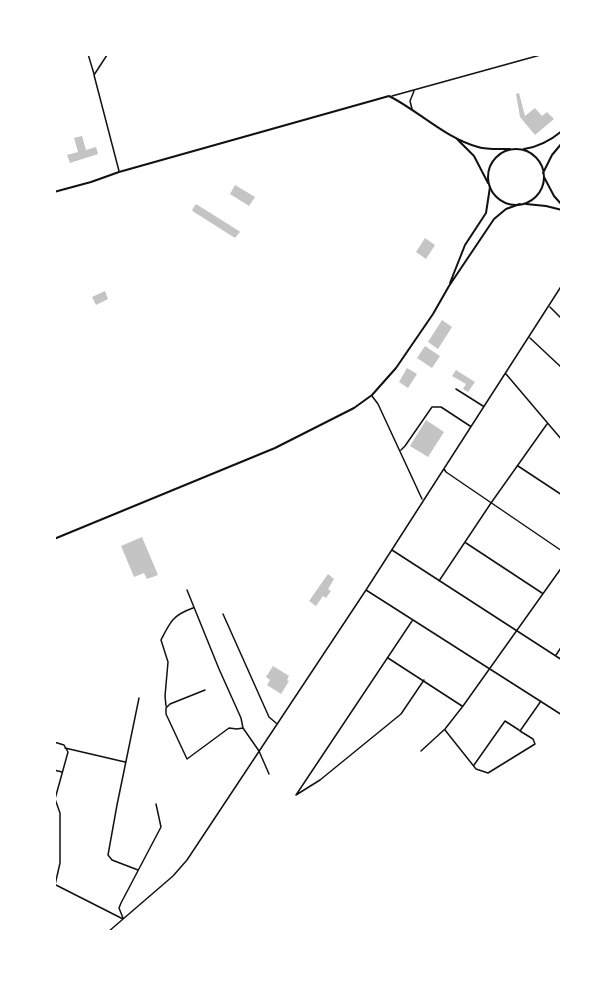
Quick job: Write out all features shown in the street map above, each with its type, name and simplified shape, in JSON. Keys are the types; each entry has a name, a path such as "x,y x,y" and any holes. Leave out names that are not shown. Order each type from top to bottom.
{"main road":[{"path":"54,192 389,96 455,137 483,148 520,149 538,146 562,131"},
{"path":"455,137 474,156 489,186 500,200 509,204 546,206 562,210"},
{"path":"543,175 556,148 562,143"},
{"path":"449,286 465,245 486,213 488,173 492,162 500,154 510,149"},
{"path":"54,539 284,444 354,408 372,395 396,368 433,315 449,286 494,219 506,209 532,199 540,191 542,168 536,158 520,149"},
{"path":"543,175 554,196 562,205"}],"street":[{"path":"88,54 119,172"},
{"path":"94,75 106,56 112,54"},
{"path":"389,96 544,54"},
{"path":"413,110 410,101 415,90"},
{"path":"108,932 173,876 187,860 366,590 562,285"},
{"path":"560,289 562,293"},
{"path":"549,306 562,319"},
{"path":"529,338 562,368"},
{"path":"506,374 562,440"},
{"path":"456,389 484,406"},
{"path":"372,395 377,401 423,500"},
{"path":"400,451 432,407 441,407 471,426"},
{"path":"439,581 547,424"},
{"path":"518,466 562,495"},
{"path":"443,469 562,551"},
{"path":"465,542 543,593"},
{"path":"391,549 562,660"},
{"path":"420,751 445,729 463,706 562,567"},
{"path":"187,590 241,718 243,728 259,751 269,774"},
{"path":"366,590 562,715"},
{"path":"194,608 178,614 161,640 168,662 166,714 188,759 229,728 243,728"},
{"path":"223,614 269,717 277,724"},
{"path":"412,620 296,795 320,780 402,714 424,680"},
{"path":"556,655 562,646"},
{"path":"387,657 463,706"},
{"path":"166,708 170,704 205,690"},
{"path":"138,870 112,860 108,855 139,699"},
{"path":"520,731 541,701"},
{"path":"445,729 473,766 488,773 535,744 533,739 505,721 473,766"},
{"path":"54,742 64,745 68,752 55,799 60,813 60,863 55,885 123,919"},
{"path":"65,748 126,763"},
{"path":"54,770 63,773"},
{"path":"123,919 119,908 161,827 156,804"}],"building":[{"path":"519,93 525,116 535,108 542,116 547,112 554,119 535,135 520,117 516,94"},
{"path":"82,136 86,150 96,147 98,154 70,163 67,155 78,152 74,138"},
{"path":"235,185 255,197 249,206 230,194"},
{"path":"196,204 240,232 235,238 194,212 192,210"},
{"path":"425,238 435,245 426,259 416,252"},
{"path":"105,291 108,299 96,305 92,297"},
{"path":"442,320 452,327 438,349 428,342"},
{"path":"425,346 440,356 432,368 417,358"},
{"path":"407,368 417,374 408,388 399,382"},
{"path":"456,370 475,382 468,392 463,389 466,384 452,376"},
{"path":"426,420 444,432 428,457 410,446"},
{"path":"142,537 158,575 147,579 144,573 134,577 121,546"},
{"path":"328,574 334,579 328,589 331,591 326,598 323,596 316,606 309,601"},
{"path":"273,666 289,676 287,680 289,681 281,694 267,685 270,680 266,677"}]}
